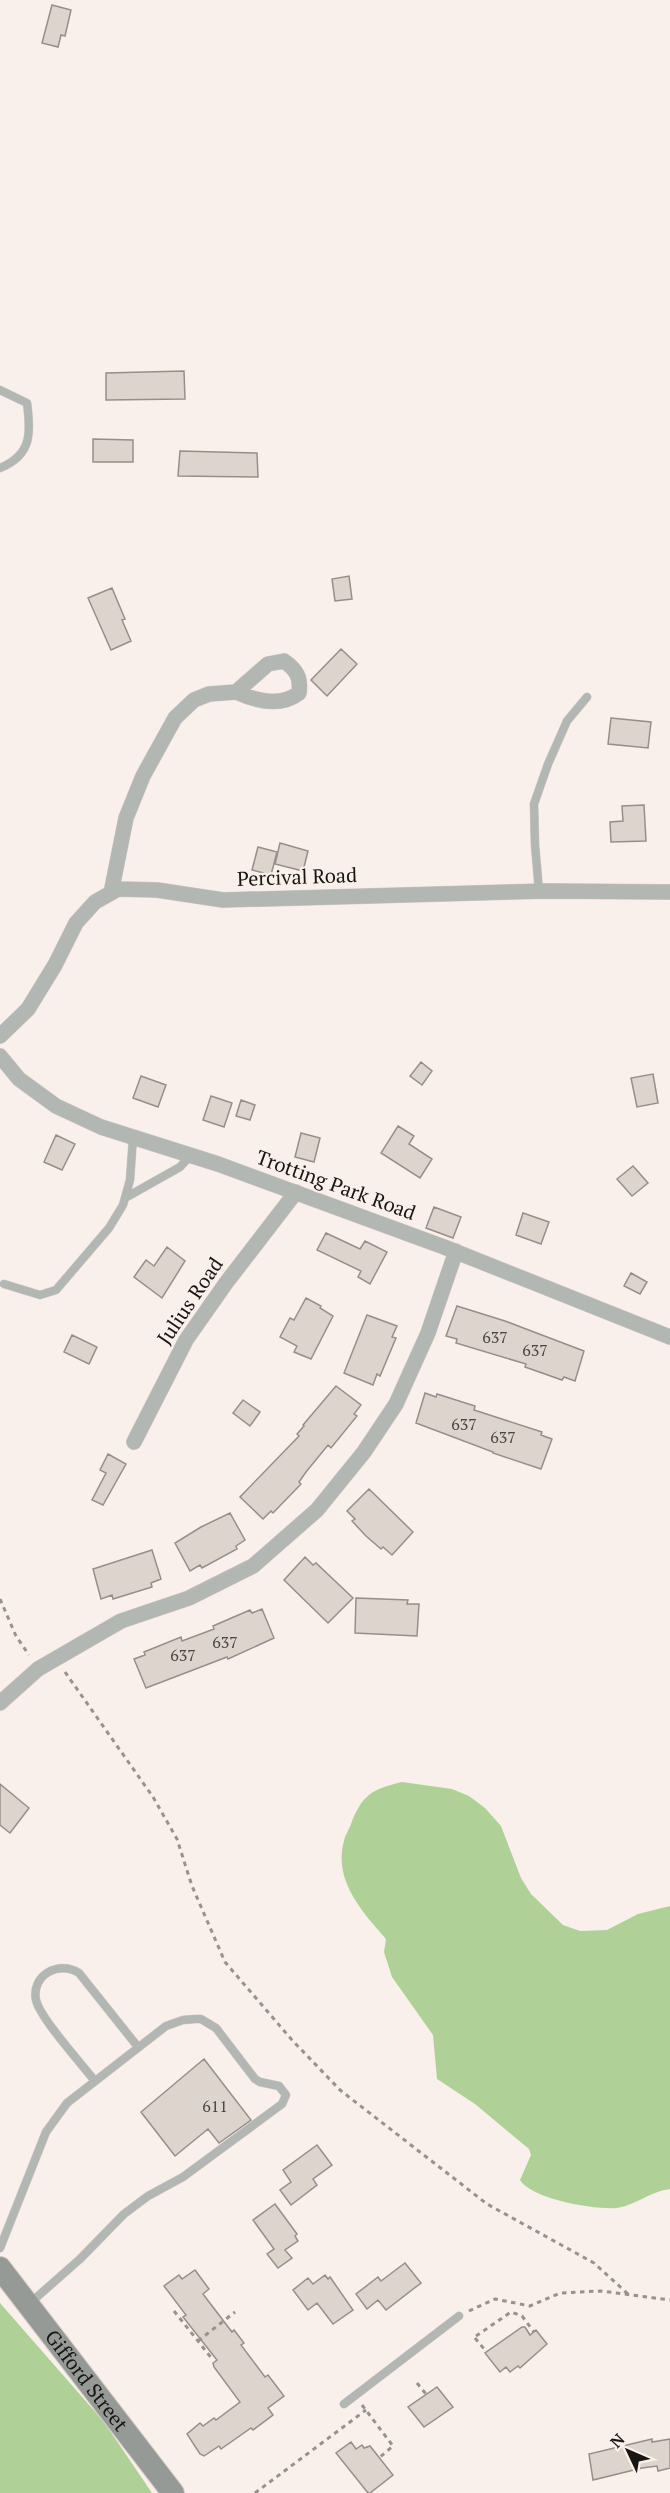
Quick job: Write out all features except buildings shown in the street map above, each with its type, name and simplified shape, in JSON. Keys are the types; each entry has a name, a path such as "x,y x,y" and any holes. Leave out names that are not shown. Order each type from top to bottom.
{"main road":[{"name":"Gifford Street","path":"0,2268 173,2493"}],"street":[{"path":"111,893 126,818 143,776 165,733 175,718 194,700 209,694 236,692"},
{"name":"Percival Road","path":"0,1036 28,1009 55,965 76,923 95,902 118,889 157,890 223,900 539,891 670,892"},
{"name":"Trotting Park Road","path":"0,1056 19,1078 56,1106 101,1127 191,1155 456,1251 670,1337"},
{"name":"Julius Road","path":"134,1442 186,1340 226,1283 296,1192"},
{"path":"0,1703 38,1669 122,1621 189,1598 253,1566 317,1510 364,1452 396,1404 428,1332 456,1251"}],"lane":[{"path":"0,390 27,403 31,430 15,462 0,468"},
{"path":"539,891 534,804 567,721 587,697"},
{"path":"4,1284 40,1295 56,1290 109,1227 125,1198 130,1180 133,1137"},
{"path":"125,1198 180,1167 191,1155"},
{"path":"94,2080 38,2005 36,1994 39,1980 49,1971 62,1967 79,1973 138,2047"},
{"path":"0,2248 46,2132 67,2103 171,2023 201,2019 216,2028 255,2079 279,2086 286,2095 285,2100 183,2176 148,2196 124,2214 80,2259 28,2305"},
{"path":"344,2404 459,2316"}],"path":[{"path":"0,1599 16,1636 38,1669"},
{"path":"55,1658 153,1797 177,1839 192,1886 225,1962 292,2040 340,2090 487,2204 594,2263 628,2294"},
{"path":"459,2316 495,2299 530,2306 560,2293 601,2291 670,2300"},
{"path":"174,2312 213,2360"},
{"path":"198,2341 235,2312"},
{"path":"484,2350 476,2337 511,2312 522,2316 534,2332"},
{"path":"417,2383 426,2394"},
{"path":"355,2396 393,2446 379,2458"},
{"path":"255,2493 366,2410"}],"green space":[{"path":"402,1782 452,1789 469,1796 485,1808 501,1826 521,1878 531,1894 563,1925 580,1931 607,1930 638,1914 670,1906 670,2189 656,2192 617,2208 564,2202 537,2193 526,2187 520,2180 531,2155 529,2149 475,2104 437,2079 433,2035 392,1977 384,1952 386,1939 352,1895 343,1869 342,1855 345,1839 359,1806 369,1795 383,1787"},
{"path":"0,2303 104,2422 152,2493 0,2493"}]}
